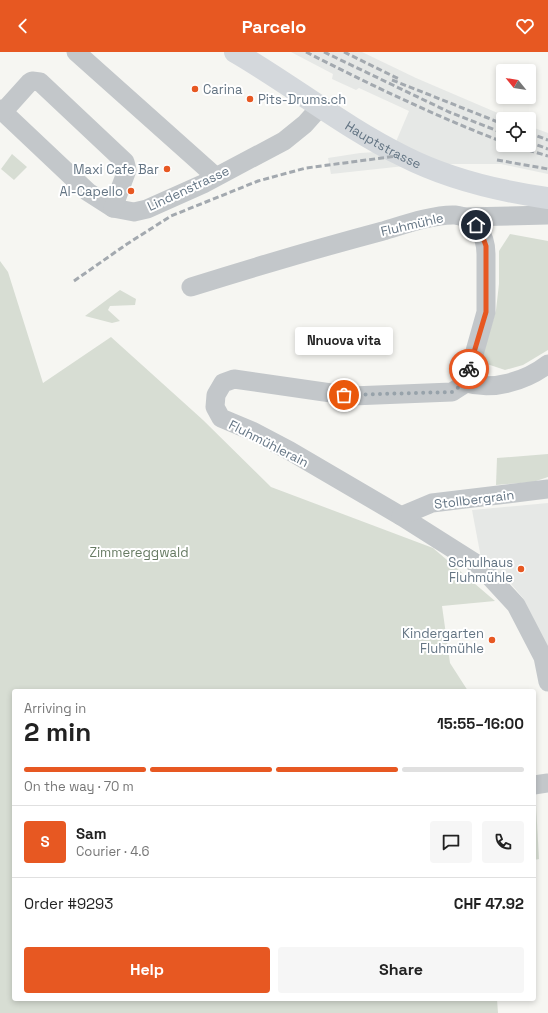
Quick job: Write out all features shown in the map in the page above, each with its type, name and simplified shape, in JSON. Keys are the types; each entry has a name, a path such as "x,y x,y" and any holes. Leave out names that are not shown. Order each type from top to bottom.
{"main road":[{"name":"Hauptstrasse","path":"235,52 389,149 435,170 508,192 548,198"}],"street":[{"path":"76,52 209,180"},
{"path":"1,111 29,83 32,81 40,82 125,162 127,170 113,208"},
{"name":"Lindenstrasse","path":"1,111 74,180 113,208 134,212 147,209 209,180 284,141 305,124 321,106"},
{"path":"463,217 548,215"},
{"name":"Fluhmühle","path":"191,287 340,242 418,221 447,216 463,217 476,225 481,232 486,246 486,312 466,382"},
{"path":"466,382 493,387 525,377 548,364"},
{"name":"Fluhmühlerain","path":"466,382 452,392 373,396 336,394 240,379 229,380 223,383 218,389 215,407 221,418 252,431 290,451 401,516 480,566 516,605 540,652 548,682"},
{"name":"Stollbergrain","path":"401,516 439,501 548,489"},
{"path":"536,785 548,783"}],"shaded area":[{"path":"291,52 362,52 416,78 496,112 496,152 536,152 536,129 548,133 548,174 501,164 423,164 331,174 328,158 360,153 392,151 409,111 359,88 356,90 332,79 333,74"},
{"name":"Schulhaus Fluhmühle","path":"548,503 548,650 523,598 507,579 481,558 472,510"}],"green space":[{"path":"12,154 27,167 14,180 1,169"},
{"path":"510,234 548,241 548,350 523,365 505,370 481,362 496,310 499,284 499,251"},
{"name":"Zimmereggwald","path":"0,261 8,272 43,383 111,337 203,420 271,487 433,548 495,601 442,606 450,663 467,689 12,689 12,1001 497,1001 498,1013 0,1013"},
{"path":"120,290 136,299 135,305 110,306 108,310 120,321 112,323 85,316"},
{"path":"548,454 548,477 533,482 496,485 497,458"},
{"path":"536,805 539,859 536,860"}],"railway":[{"path":"306,52 403,100 496,139"},
{"path":"324,52 449,112 496,130"},
{"path":"344,52 399,79"},
{"path":"392,80 496,121"},
{"path":"536,136 548,140"},
{"path":"536,145 548,149"},
{"path":"535,152 548,156"},
{"path":"74,281 127,244 171,216 258,181 306,168 397,156"},
{"path":"497,160 548,169"}],"way so far":[{"path":"344,395 373,396 452,392 466,382 469,369"}],"place":[{"name":"Carina","path":"195,89"},
{"name":"Pits-Drums.ch","path":"250,99"},
{"name":"Maxi Cafe Bar","path":"167,169"},
{"name":"Al-Capello","path":"131,191"},
{"name":"Nnuova vita","path":"344,395"},
{"name":"Schulhaus Fluhmühle","path":"521,569"},
{"name":"Kindergarten Fluhmühle","path":"492,640"}],"route":[{"path":"469,369 486,312 486,246 484,238 476,225"}]}
